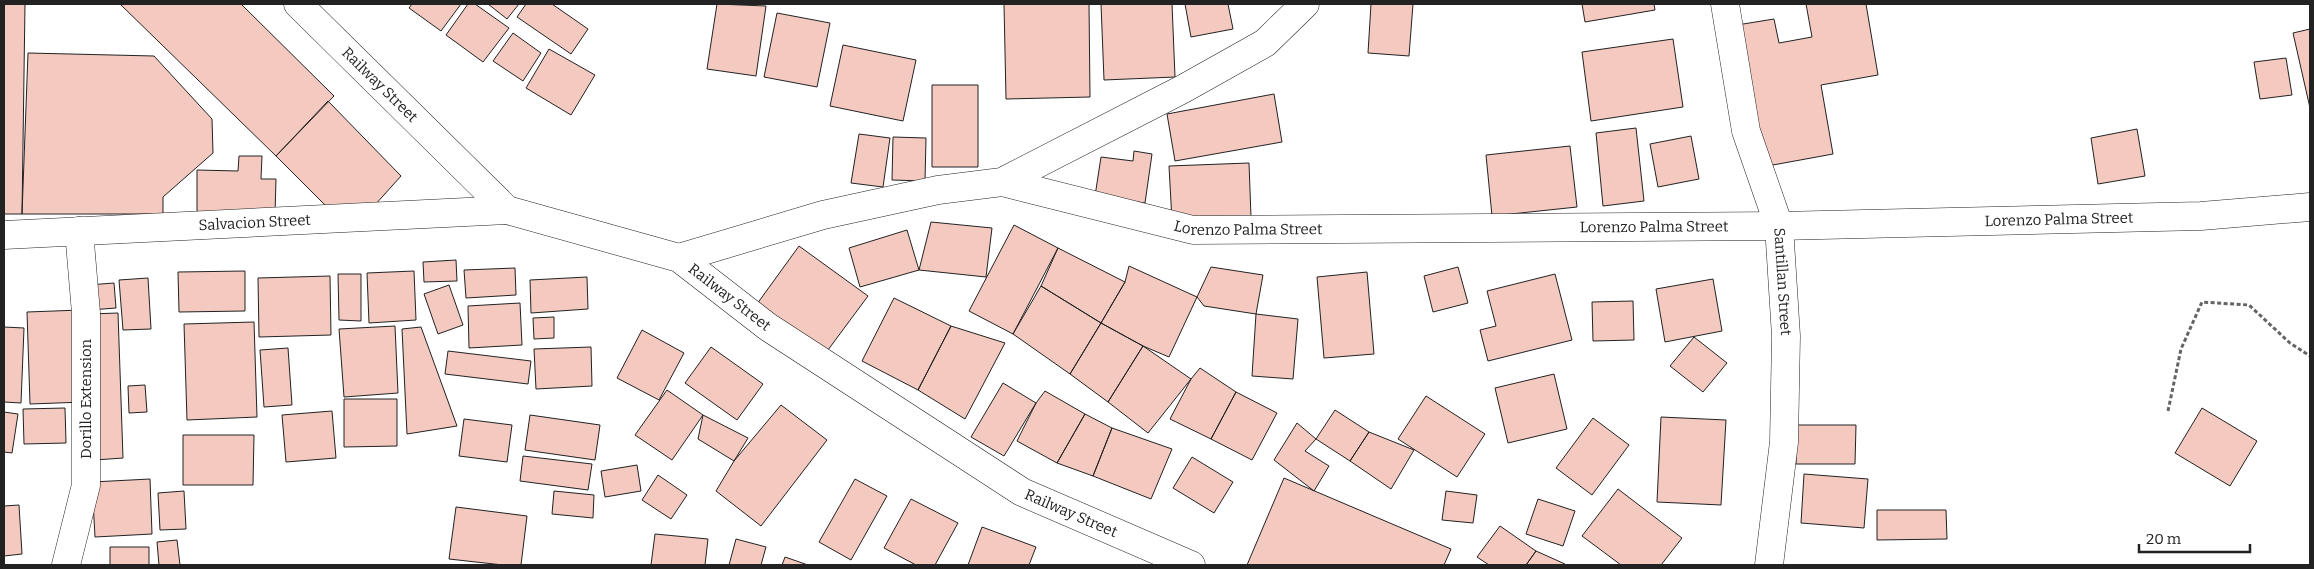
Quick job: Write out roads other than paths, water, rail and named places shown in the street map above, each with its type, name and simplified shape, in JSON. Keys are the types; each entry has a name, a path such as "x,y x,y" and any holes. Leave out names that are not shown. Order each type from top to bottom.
{"street":[{"name":"Railway Street","path":"298,4 507,210 679,258 768,327 1022,492 1191,565"},
{"path":"679,258 823,215 938,190 1002,182 1183,89 1265,43 1305,4"},
{"name":"Santillan Street","path":"1725,4 1746,131 1779,226 1786,336 1784,442 1769,565"},
{"name":"Lorenzo Palma Street","path":"1002,182 1193,230 1779,226 2201,216 2310,208"},
{"name":"Salvacion Street","path":"4,235 507,210"},
{"name":"Dorillo Extension","path":"66,565 86,485 86,313 79,231"}]}
